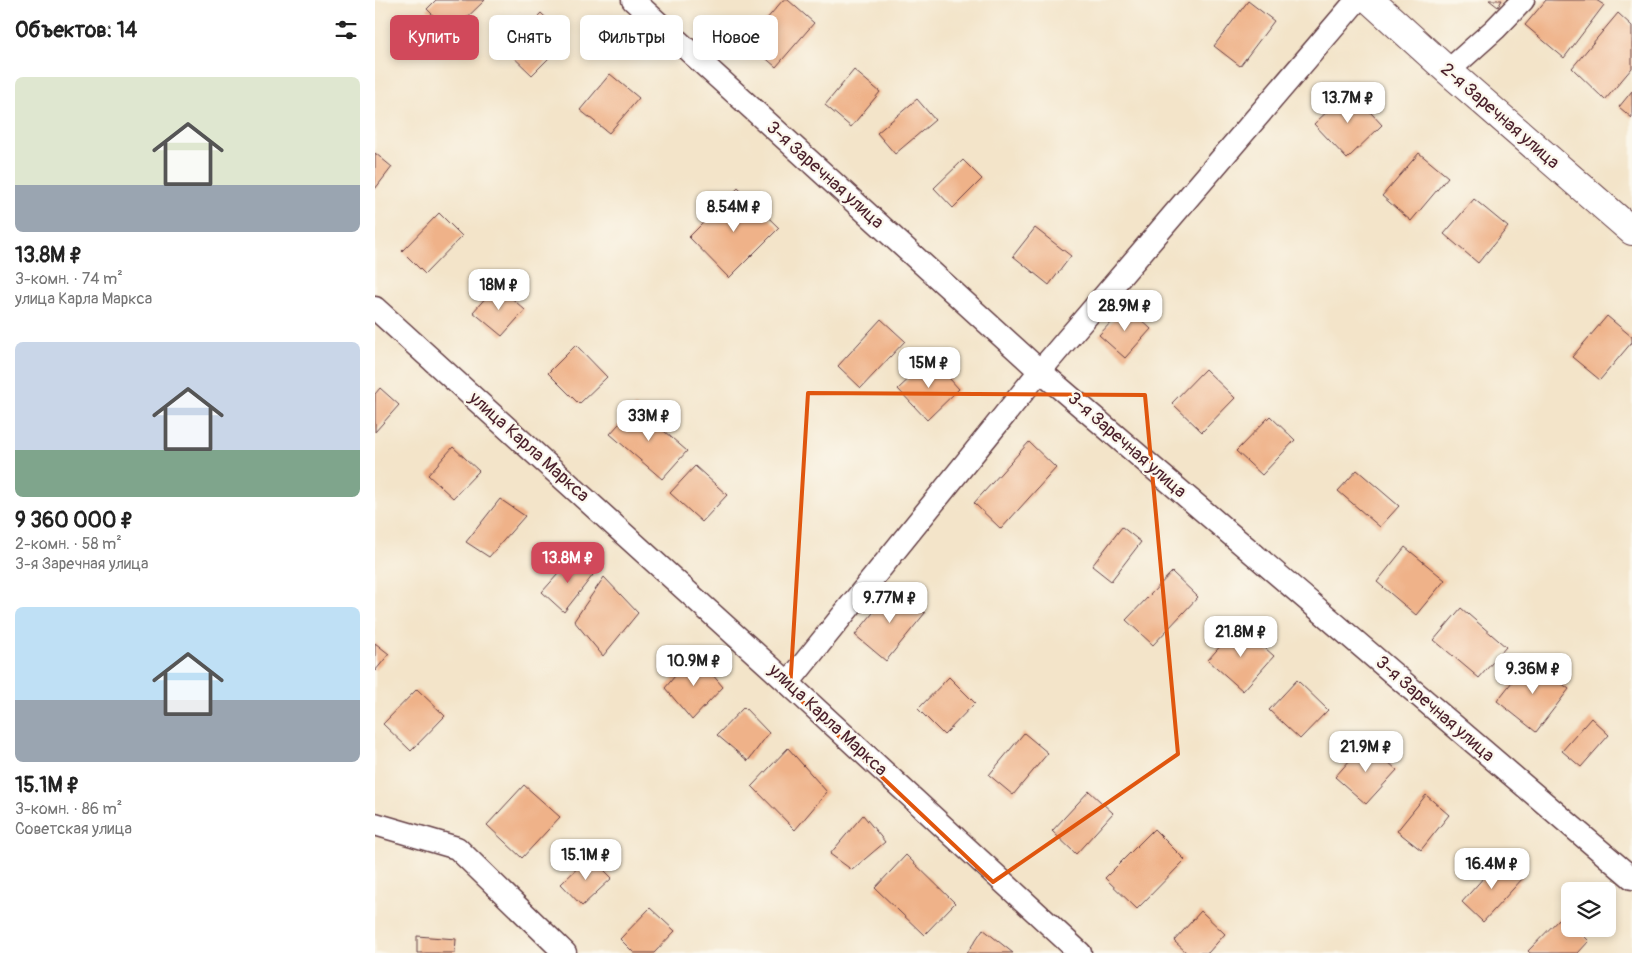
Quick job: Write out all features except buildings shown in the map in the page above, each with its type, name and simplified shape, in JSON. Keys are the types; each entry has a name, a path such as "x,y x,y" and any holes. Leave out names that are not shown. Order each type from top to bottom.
{"main road":[{"name":"2-я Заречная улица","path":"1370,0 1447,71 1632,231"}],"street":[{"name":"3-я Заречная улица","path":"633,0 1040,371 1632,878"},
{"path":"788,683 1040,371 1357,0"},
{"path":"1447,71 1495,29 1523,0"},
{"name":"улица Карла Маркса","path":"375,308 788,683 1080,953"},
{"path":"375,824 457,848 565,953"}],"highlighted area":[{"path":"808,393 1145,395 1178,754 993,882 790,690"}]}
